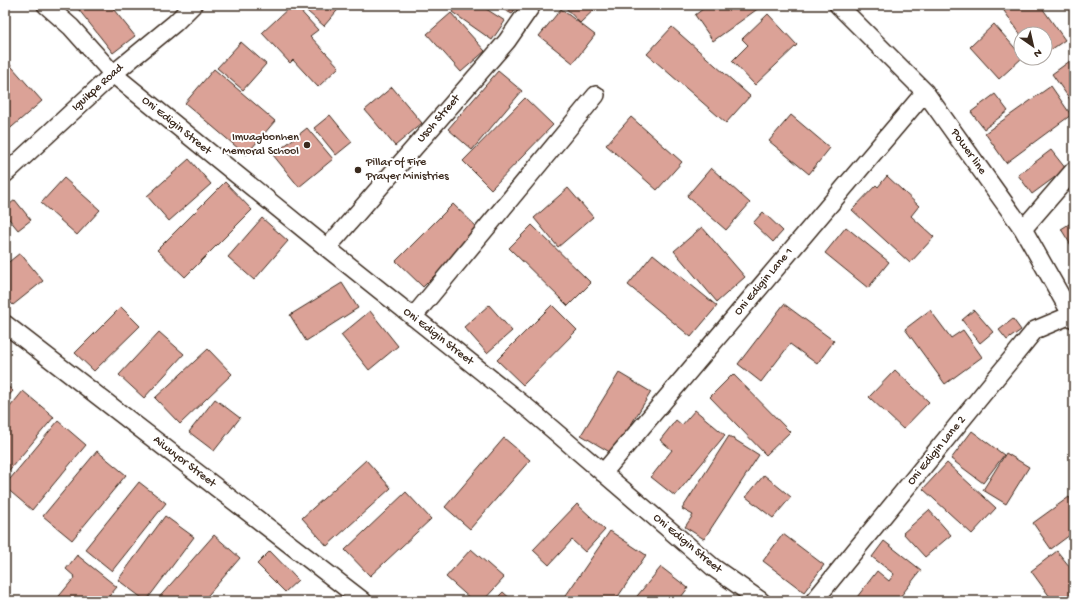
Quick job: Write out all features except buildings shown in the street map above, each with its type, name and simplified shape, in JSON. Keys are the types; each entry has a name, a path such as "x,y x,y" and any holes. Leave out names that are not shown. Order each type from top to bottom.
{"street":[{"name":"Oni Edigin Street","path":"46,5 71,27 113,74 327,248 530,410 714,568 760,601"},
{"name":"Iguikpe Road","path":"5,174 113,74 175,23 193,5"},
{"name":"Usoh Street","path":"327,248 507,41 532,5"},
{"name":"Power line","path":"838,5 926,92 1023,229 1073,317"},
{"name":"Oni Edigin Lane 1","path":"603,473 926,92"},
{"path":"413,317 596,95"},
{"path":"1023,229 1074,170"},
{"name":"Oni Edigin Lane 2","path":"814,601 1035,330 1073,317"},
{"name":"Aiwuyor Street","path":"5,324 363,601"}],"place":[{"name":"Imuagbonhen Memoral School","path":"307,145"},
{"name":"Pillar of Fire Prayer Ministries","path":"358,170"}]}
